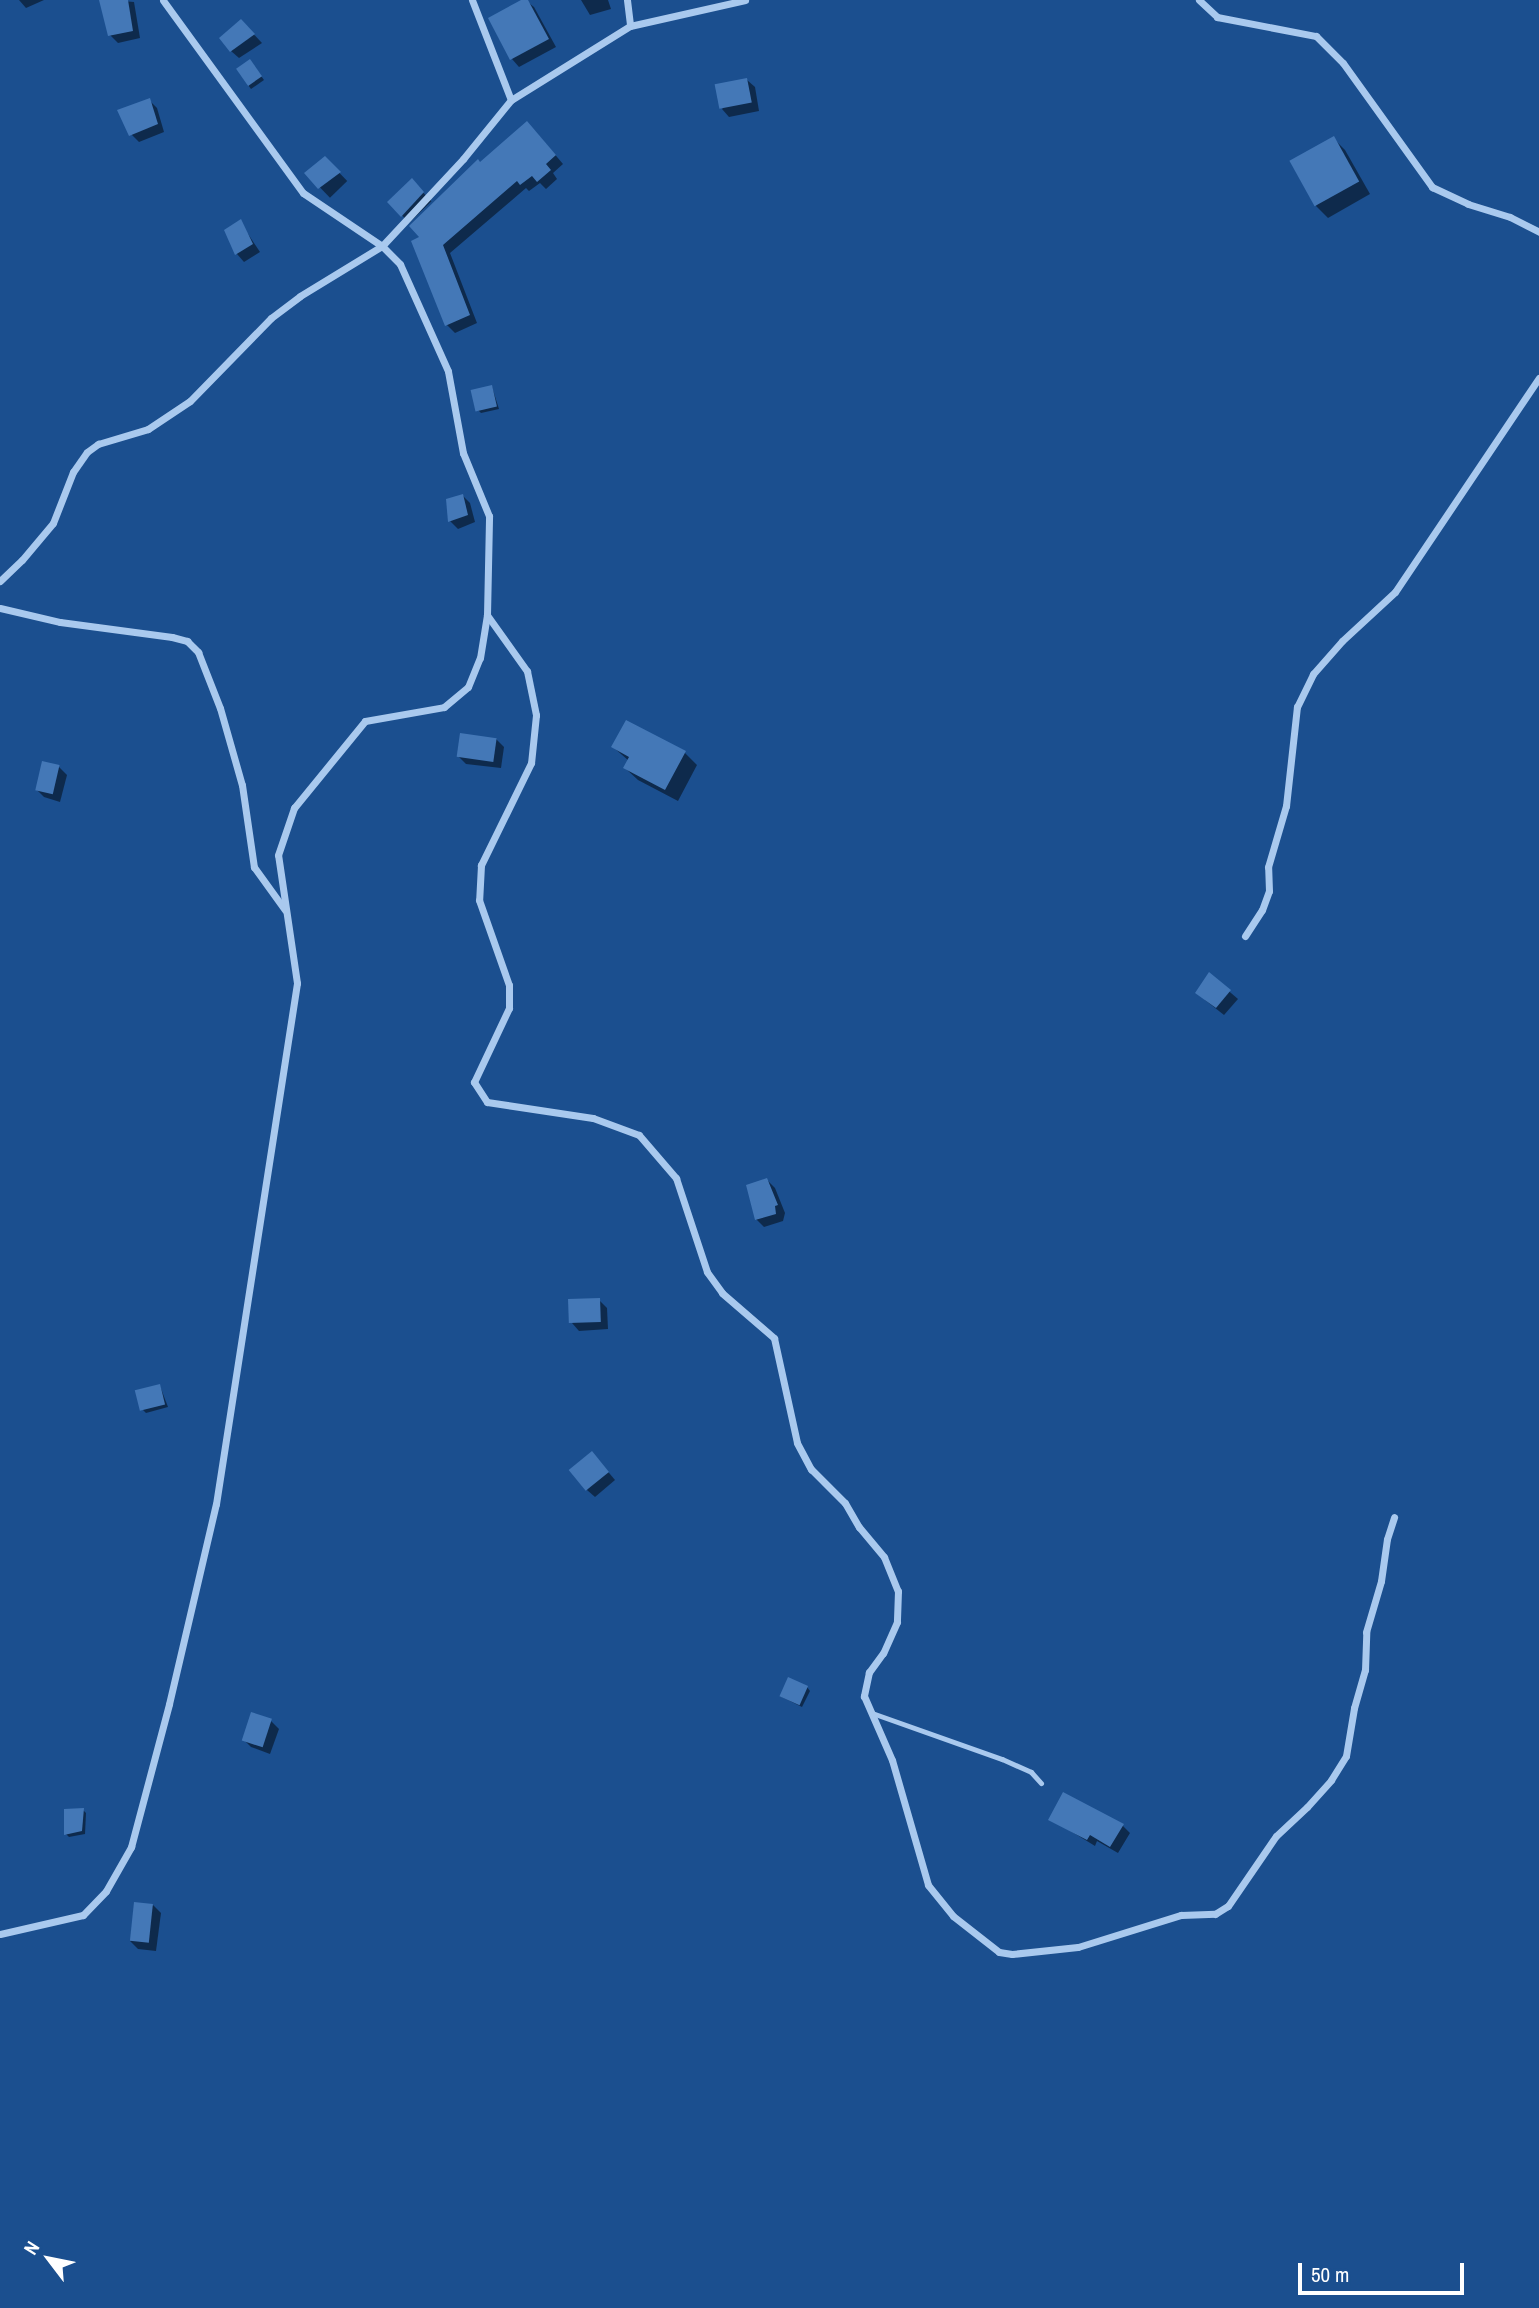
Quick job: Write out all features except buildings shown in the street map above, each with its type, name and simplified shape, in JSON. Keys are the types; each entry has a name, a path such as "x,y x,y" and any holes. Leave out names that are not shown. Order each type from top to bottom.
{"street":[{"path":"0,1934 83,1915 106,1891 131,1847 216,1504 297,983 278,855 294,808 365,721 443,707 468,687 480,658 488,615 488,516 463,453 448,371 400,264 382,246 303,193 163,0"},
{"path":"472,0 511,100"},
{"path":"627,0 631,26"},
{"path":"0,582 52,523 73,472 87,452 98,444 148,429 190,401 271,318 300,296 382,246 463,159 511,100 631,26 745,0"},
{"path":"1199,0 1217,17 1316,36 1343,63 1432,187 1539,232"},
{"path":"1244,936 1262,910 1269,891 1268,867 1286,806 1297,707 1313,674 1342,641 1395,593 1539,378"},
{"path":"0,608 60,622 172,637 187,641 198,652 220,708 242,785 254,867 285,910"},
{"path":"488,615 527,671 536,715 531,763 481,865 479,900 509,985 509,1008 474,1082 487,1102 593,1118 639,1135 676,1178 707,1272 722,1293 774,1338 795,1433 811,1469 845,1503 859,1527 884,1557 898,1591 897,1622 883,1653 869,1672 864,1696 892,1760 928,1885 953,1916 999,1952 1078,1947 1181,1915 1214,1914 1228,1906 1276,1836 1331,1780 1346,1756 1354,1708 1365,1670 1366,1632 1381,1581 1387,1539 1394,1517"}],"lane":[{"path":"869,1712 1002,1759 1031,1772 1041,1783"}]}
